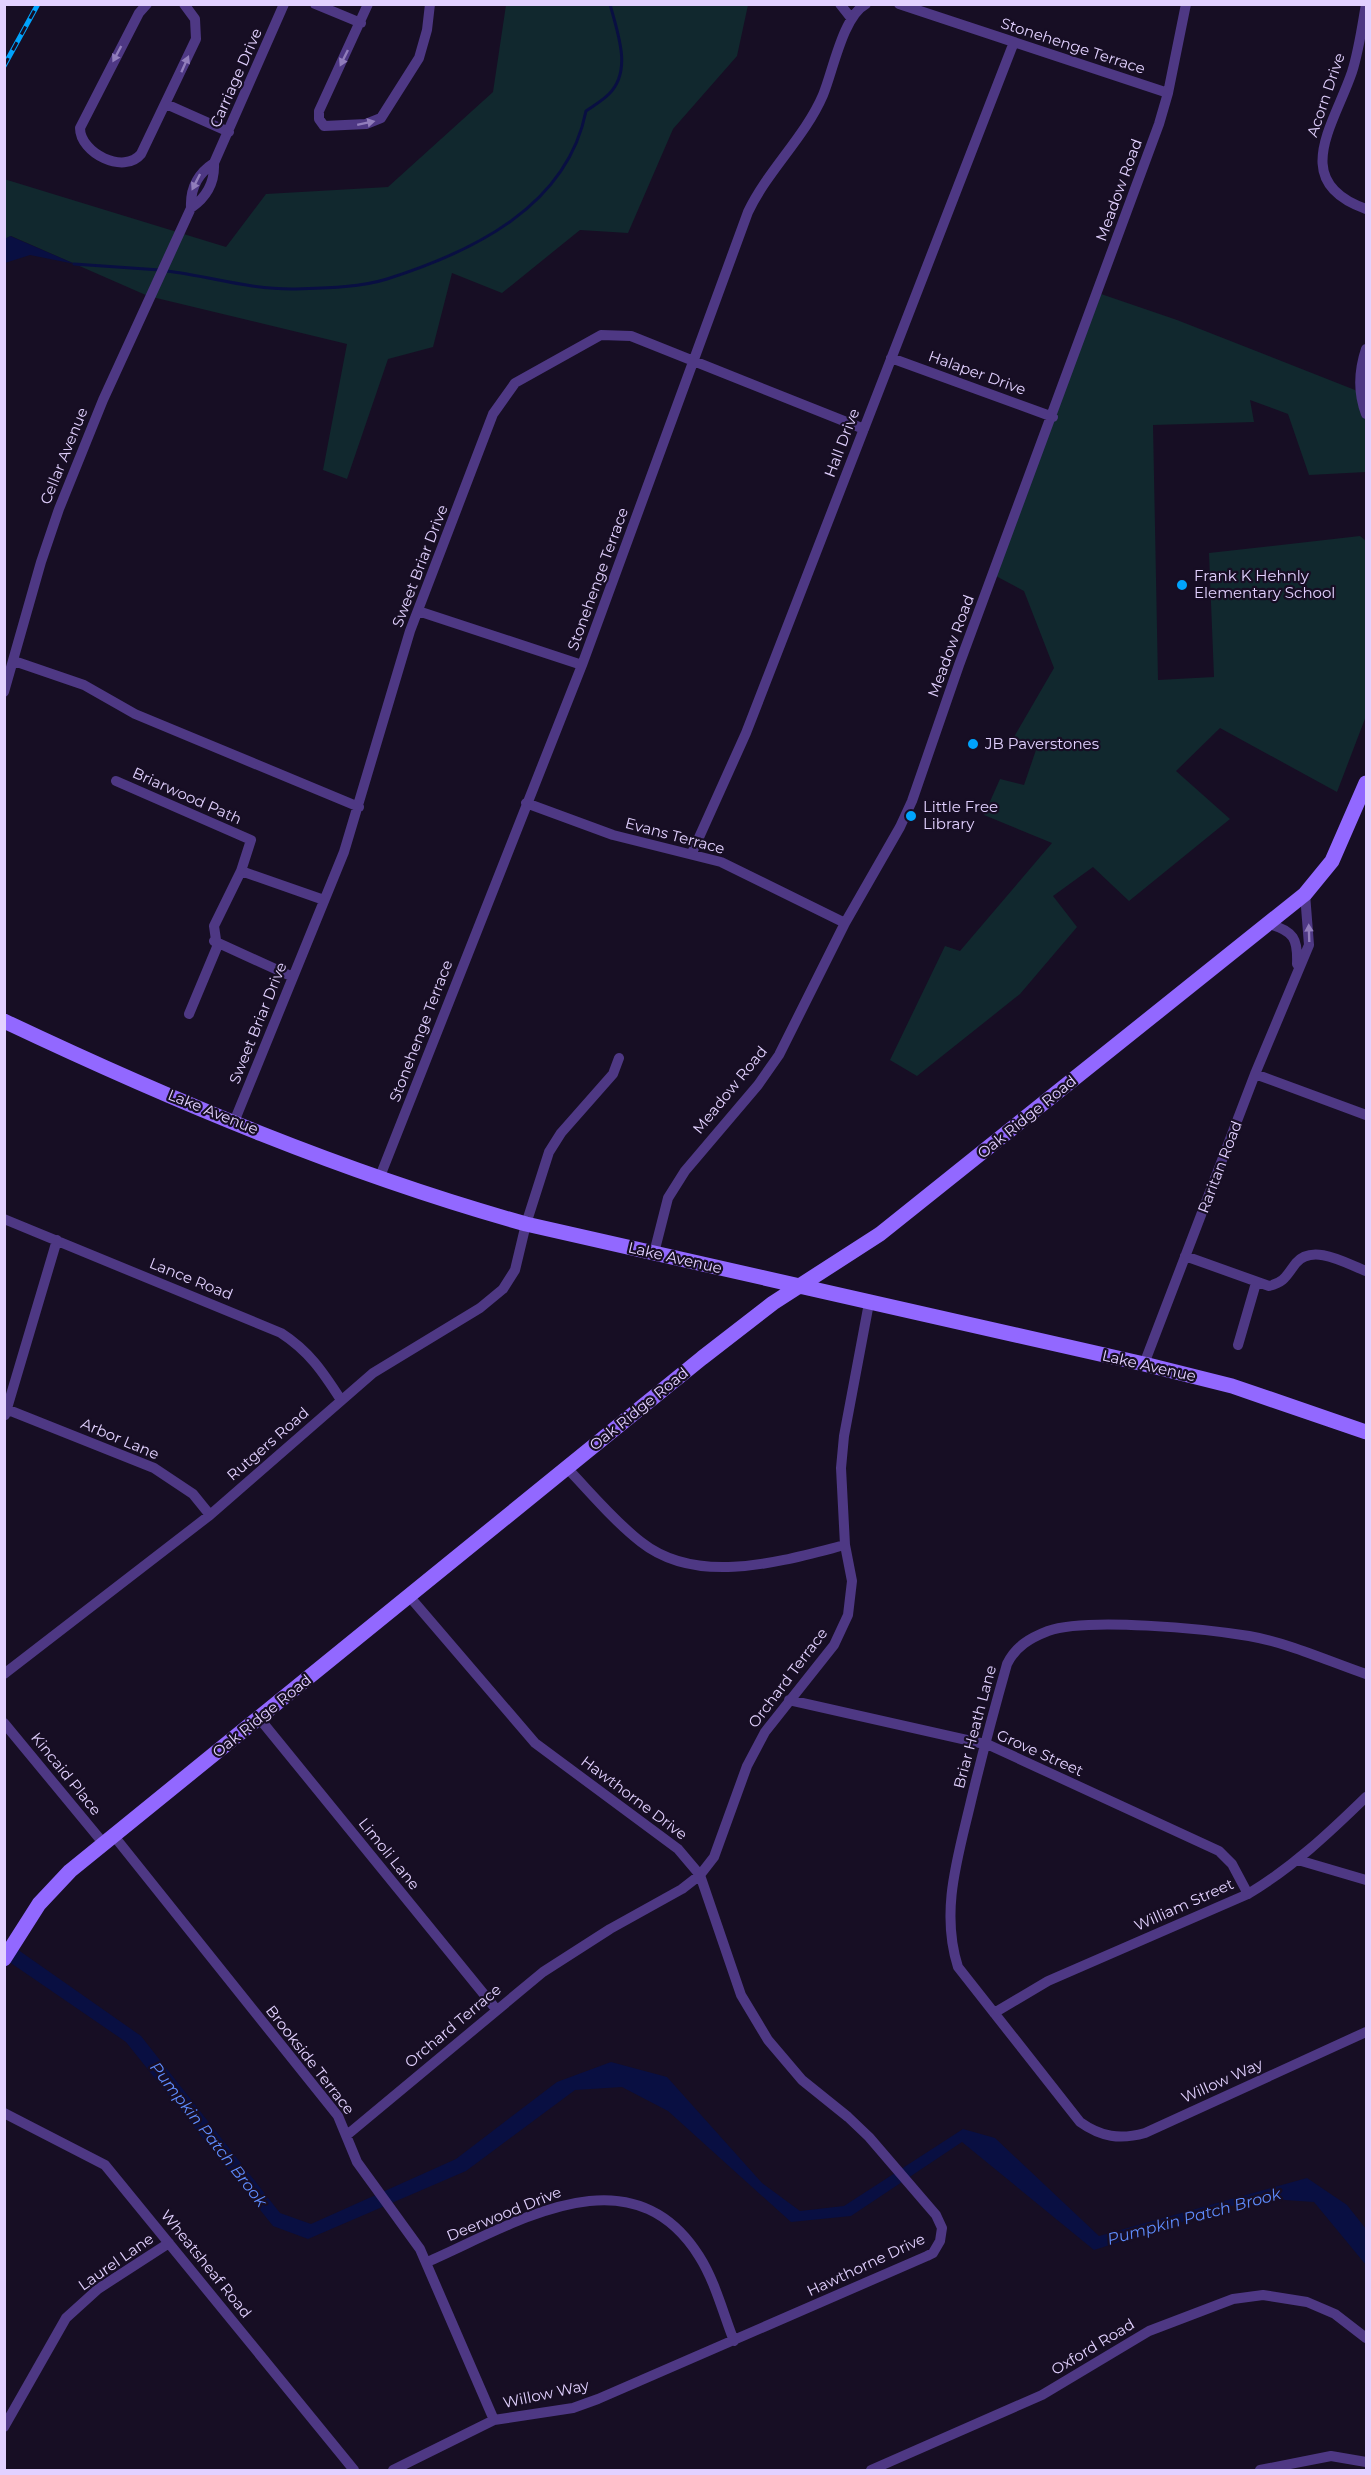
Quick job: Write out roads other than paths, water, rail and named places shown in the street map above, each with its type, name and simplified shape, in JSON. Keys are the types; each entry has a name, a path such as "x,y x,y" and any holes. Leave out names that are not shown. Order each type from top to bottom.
{"street":[{"path":"147,4 139,12 82,122 81,138 93,151 116,162 129,164 141,154 196,39 195,19 184,4"},
{"name":"Carriage Drive","path":"176,241 191,208 191,194 203,170 214,163 230,132 284,4"},
{"path":"315,4 361,23"},
{"path":"368,4 319,111 319,119 324,126 366,124 381,118 419,58 427,30 430,4"},
{"path":"840,4 851,18"},
{"name":"Stonehenge Terrace","path":"379,1179 582,665 748,212 758,190 822,96 851,18 866,4"},
{"name":"Stonehenge Terrace","path":"899,4 1168,93"},
{"name":"Meadow Road","path":"654,1253 668,1198 685,1171 758,1085 779,1055 845,922 900,827 912,801 959,665 1053,417 1168,93 1186,4"},
{"name":"Acorn Drive","path":"1366,4 1352,71 1325,141 1321,160 1326,180 1335,192 1366,209"},
{"name":"Hall Drive","path":"692,853 746,732 1014,42"},
{"path":"166,104 230,132"},
{"name":"Cellar Avenue","path":"4,692 41,562 59,509 89,434 176,241"},
{"name":"Sweet Briar Drive","path":"234,1122 359,807 389,699 418,611 493,414 515,382 601,334 609,333 631,336 864,429"},
{"path":"1366,349 1360,380 1362,402 1366,414"},
{"name":"Halaper Drive","path":"891,358 1053,417"},
{"path":"418,611 582,665"},
{"path":"14,661 84,685 135,714 359,807"},
{"name":"Briarwood Path","path":"116,781 251,840 241,870 214,926 214,941 217,947 189,1014"},
{"path":"1305,894 1332,861 1366,783"},
{"name":"Evans Terrace","path":"526,804 614,835 721,862 845,922"},
{"path":"241,870 324,900"},
{"name":"Oak Ridge Road","path":"4,1959 49,1891 109,1840 702,1358 798,1286 879,1234 1305,894"},
{"name":"Raritan Road","path":"1144,1364 1255,1074 1297,970 1310,945 1305,894"},
{"name":"Raritan Road","path":"1269,924 1285,928 1293,936 1298,948 1297,970"},
{"path":"214,941 293,976"},
{"name":"Lake Avenue","path":"4,1021 234,1122 379,1179 526,1224 1144,1364 1232,1386 1366,1432"},
{"name":"Rutgers Road","path":"4,1674 210,1515 373,1373 480,1308 503,1289 515,1270 526,1224 549,1152 561,1133 613,1074 619,1058"},
{"path":"1255,1074 1366,1114"},
{"name":"Lance Road","path":"4,1219 282,1333 303,1347 319,1365 341,1400"},
{"path":"5,1412 57,1240"},
{"path":"1185,1256 1269,1286 1282,1282 1301,1258 1312,1254 1323,1255 1366,1271"},
{"path":"1238,1345 1256,1283"},
{"name":"Orchard Terrace","path":"347,2135 496,2009 576,1950 682,1889 700,1875 714,1857 747,1766 765,1732 834,1646 844,1626 850,1604 852,1581 845,1545 841,1468 844,1436 869,1303"},
{"name":"Arbor Lane","path":"5,1412 154,1468 193,1494 210,1515"},
{"path":"567,1468 643,1544 664,1556 686,1564 712,1568 744,1566 845,1545"},
{"name":"Hawthorne Drive","path":"409,1596 535,1743 678,1849 700,1875 741,1995 768,2040 802,2080 848,2117 936,2215 942,2228 940,2241 933,2253 774,2323"},
{"name":"Briar Heath Lane","path":"1087,2127 1071,2112 958,1967 950,1943 952,1886 985,1744 1007,1664 1013,1652 1028,1640 1050,1630 1082,1625 1164,1628 1250,1636 1366,1674"},
{"name":"Grove Street","path":"789,1700 985,1744 1219,1851 1232,1864 1248,1894"},
{"name":"Limoli Lane","path":"259,1718 496,2009"},
{"name":"Kincaid Place","path":"4,1723 109,1840"},
{"name":"William Street","path":"994,2013 1048,1981 1248,1894 1298,1860 1366,1797"},
{"name":"Brookside Terrace","path":"109,1840 338,2116 357,2162 395,2210 427,2262 495,2420"},
{"path":"1298,1860 1366,1880"},
{"name":"Willow Way","path":"1087,2127 1114,2137 1145,2133 1366,2032"},
{"name":"Wheatsheaf Road","path":"4,2113 105,2165 354,2470"},
{"name":"Deerwood Drive","path":"427,2262 558,2206 595,2199 620,2201 644,2209 666,2221 693,2248 706,2269 734,2341"},
{"name":"Laurel Lane","path":"4,2427 66,2318 98,2289 169,2243"},
{"name":"Oxford Road","path":"871,2470 1042,2395 1149,2331 1233,2299 1278,2296 1307,2302 1335,2314 1366,2338"},
{"name":"Willow Way","path":"393,2470 495,2420 573,2408 774,2323"},
{"path":"1260,2470 1331,2456 1366,2462"}],"water":[{"path":"10,236 75,264 30,255 5,263 5,239"},
{"name":"Pumpkin Patch Brook","path":"4,1940 141,2036 280,2213 311,2224 456,2159 557,2082 611,2062 667,2077 762,2183 800,2211 844,2206 963,2129 995,2138 1099,2236 1307,2178 1347,2205 1366,2229 1366,2265 1314,2202 1257,2198 1094,2250 962,2142 851,2216 791,2222 668,2111 622,2087 575,2090 466,2171 308,2239 273,2226 126,2042 5,1959"}],"waterway":[{"path":"166,271 244,285 275,288 352,286 376,282 419,268 482,239 511,221 537,199 559,174 575,145 586,111 606,97 616,84 622,62 619,38 610,4"},
{"path":"74,264 160,270"}],"railway":[{"path":"4,66 38,4"}],"place":[{"name":"Frank K Hehnly Elementary School","path":"1182,585"},
{"name":"JB Paverstones","path":"973,744"},
{"name":"Little Free Library","path":"911,816"}]}
